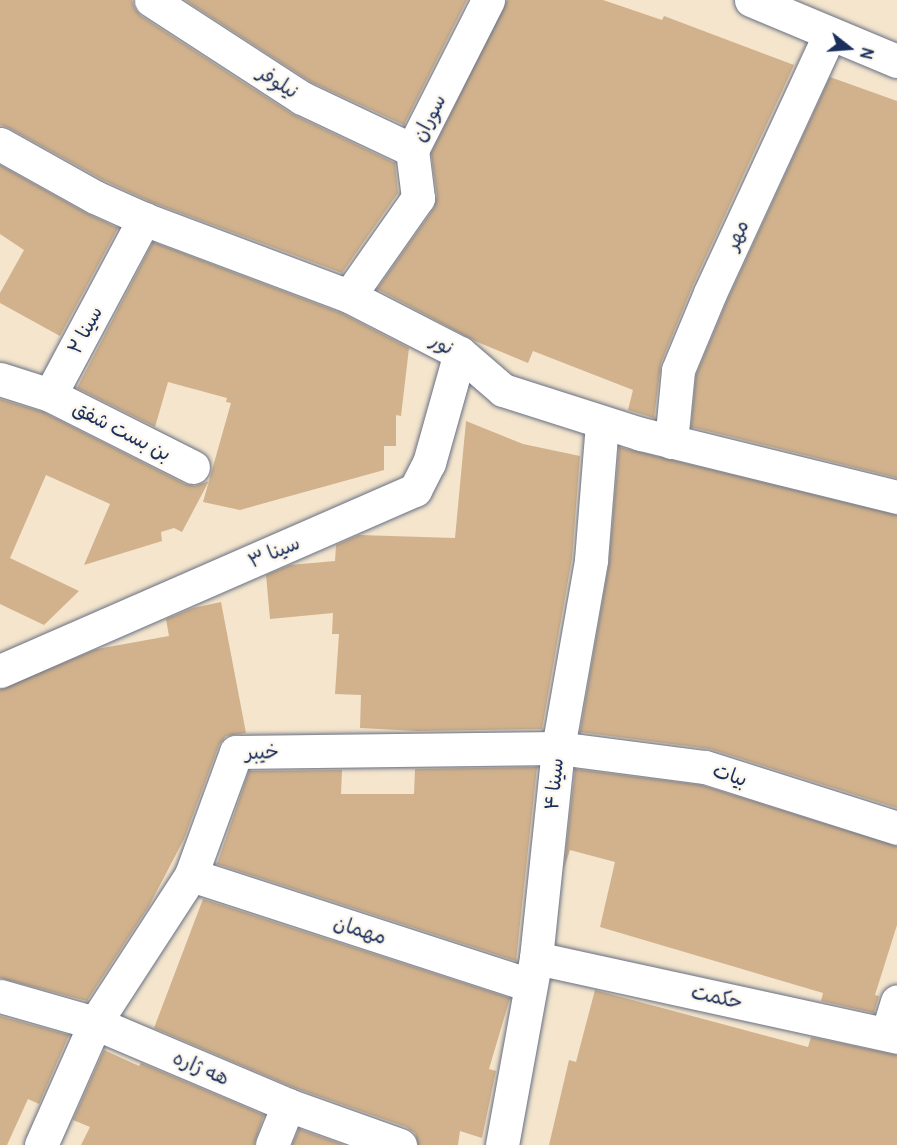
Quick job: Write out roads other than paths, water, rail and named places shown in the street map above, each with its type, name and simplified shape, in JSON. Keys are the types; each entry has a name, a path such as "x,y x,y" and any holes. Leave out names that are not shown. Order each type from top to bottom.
{"street":[{"name":"نیلوفر","path":"151,0 302,98 412,150"},
{"name":"سوران","path":"349,296 418,198 412,150 488,0"},
{"path":"751,0 829,35 897,61"},
{"name":"مهر","path":"671,442 678,370 710,293 829,35"},
{"name":"نور","path":"0,144 95,197 144,219 349,296 460,353 503,390 671,442 897,497"},
{"name":"سینا ۲","path":"50,395 144,219"},
{"name":"سینا ۳","path":"0,670 415,490 429,463 460,353"},
{"path":"0,379 50,395"},
{"name":"بن بست شفق","path":"50,395 193,467"},
{"name":"سینا ۴","path":"502,1145 533,972 558,748 591,560 602,422"},
{"name":"بیات","path":"558,748 705,767 897,828"},
{"name":"خیبر","path":"41,1145 95,1023 191,875 236,752 558,748"},
{"name":"مهمان","path":"191,875 533,972"},
{"name":"حکمت","path":"533,972 892,1035"},
{"name":"هه ژاره","path":"0,996 95,1023 288,1105 400,1145"},
{"path":"892,1035 897,1001"},
{"path":"272,1145 288,1105"}]}
